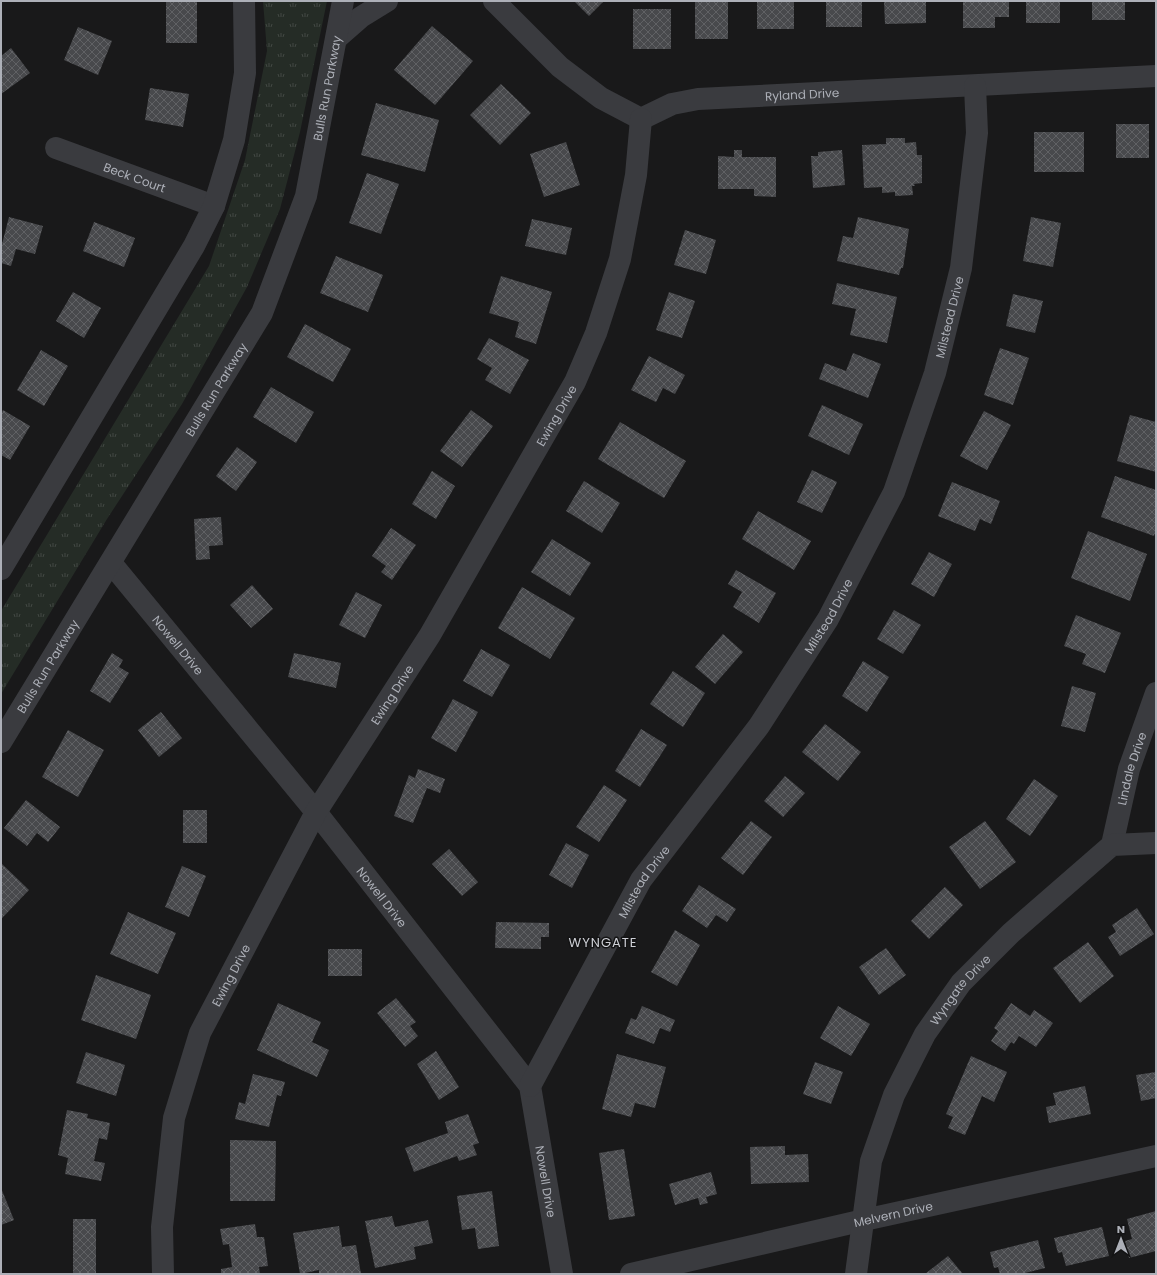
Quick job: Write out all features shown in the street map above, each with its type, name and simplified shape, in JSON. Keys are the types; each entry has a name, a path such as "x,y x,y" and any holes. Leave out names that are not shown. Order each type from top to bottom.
{"street":[{"path":"1,569 194,246 214,206 234,140 245,73 244,1"},
{"name":"Bulls Run Parkway","path":"1,742 262,313 306,196 343,1"},
{"path":"336,38 361,17 387,1"},
{"path":"494,1 560,67 601,98 641,119"},
{"name":"Ryland Drive","path":"641,119 672,104 698,99 1156,76"},
{"name":"Milstead Drive","path":"530,1086 641,880 759,726 828,618 894,492 935,373 961,268 977,133 975,86"},
{"name":"Ewing Drive","path":"163,1274 162,1227 174,1118 200,1033 316,812 430,635 575,382 596,333 620,259 636,175 641,119"},
{"name":"Beck Court","path":"56,148 214,206"},
{"name":"Nowell Drive","path":"111,563 316,812 530,1086 562,1274"},
{"name":"Lindale Drive","path":"1112,845 1129,769 1156,693"},
{"path":"1112,845 1156,843"},
{"name":"Wyngate Drive","path":"864,1220 871,1161 894,1095 925,1034 966,978 1011,933 1112,845"},
{"name":"Melvern Drive","path":"632,1274 864,1220 1156,1156"},
{"path":"856,1274 864,1220"}],"green space":[{"path":"263,1 327,1 300,132 280,209 247,287 182,404 107,519 1,694 1,611 209,266 245,160 267,51"}],"building":[{"path":"166,1 197,1 197,43 166,43"},
{"path":"574,1 604,1 589,16"},
{"path":"695,1 728,1 728,39 695,39"},
{"path":"757,1 794,1 794,29 757,29"},
{"path":"826,1 862,1 862,27 826,27"},
{"path":"884,1 926,1 926,23 885,24"},
{"path":"963,1 1009,1 1009,17 995,17 995,28 963,28"},
{"path":"1026,1 1060,1 1060,23 1026,23"},
{"path":"1092,1 1125,1 1125,20 1092,20"},
{"path":"633,9 671,9 671,49 633,49"},
{"path":"432,26 473,61 435,105 394,70"},
{"path":"78,27 112,41 98,75 64,60"},
{"path":"11,48 30,73 1,94 1,56"},
{"path":"501,84 531,113 500,145 470,115"},
{"path":"150,88 189,94 183,127 145,120"},
{"path":"376,103 439,120 425,172 361,155"},
{"path":"1116,124 1149,124 1149,158 1116,158"},
{"path":"1034,132 1084,132 1084,172 1034,172"},
{"path":"886,138 905,138 905,143 916,142 917,155 922,155 922,183 914,184 915,186 912,186 913,195 895,196 895,192 882,193 882,187 864,188 862,145 886,144"},
{"path":"566,142 580,185 544,197 530,154"},
{"path":"734,150 742,150 742,157 776,157 776,197 754,196 754,189 718,189 718,156 734,157"},
{"path":"842,150 845,185 813,188 811,156 818,156 818,152"},
{"path":"367,173 399,184 381,234 349,223"},
{"path":"9,217 43,226 35,254 16,249 11,266 1,263 1,248"},
{"path":"858,217 909,229 903,268 901,268 899,275 837,261 843,236 853,238"},
{"path":"1031,217 1061,223 1053,267 1023,261"},
{"path":"532,219 572,228 566,255 525,246"},
{"path":"94,222 135,238 124,267 83,251"},
{"path":"685,230 716,240 706,274 674,265"},
{"path":"336,256 383,275 368,312 320,293"},
{"path":"501,276 552,292 536,344 515,337 519,322 489,313"},
{"path":"837,283 897,297 887,343 850,335 856,309 832,304"},
{"path":"73,292 101,308 84,338 56,321"},
{"path":"669,292 695,301 682,338 656,330"},
{"path":"1013,294 1043,301 1035,333 1006,326"},
{"path":"305,324 351,349 333,382 287,357"},
{"path":"489,338 529,360 510,394 485,380 492,368 477,359"},
{"path":"1000,348 1029,358 1013,405 984,395"},
{"path":"41,350 68,366 44,406 17,390"},
{"path":"853,353 881,364 868,398 819,379 825,363 846,371"},
{"path":"649,356 685,375 675,394 663,388 656,402 631,390"},
{"path":"271,387 314,412 296,443 253,417"},
{"path":"822,405 863,424 849,455 808,436"},
{"path":"3,410 30,426 10,460 1,455 1,414"},
{"path":"471,410 493,426 462,467 440,451"},
{"path":"984,411 1011,425 987,470 960,456"},
{"path":"1130,415 1156,422 1156,472 1117,461"},
{"path":"620,422 686,461 664,498 598,459"},
{"path":"237,447 257,462 236,491 216,476"},
{"path":"812,470 837,482 822,513 797,502"},
{"path":"432,471 455,486 436,519 412,504"},
{"path":"1115,476 1156,490 1156,530 1154,536 1101,517"},
{"path":"584,481 620,503 602,533 566,511"},
{"path":"952,482 1000,501 991,524 980,519 975,531 938,516"},
{"path":"758,511 811,541 794,570 742,539"},
{"path":"221,517 223,545 209,546 210,559 196,560 194,519"},
{"path":"391,528 416,545 392,580 381,572 386,566 372,556"},
{"path":"1088,531 1147,554 1130,601 1071,578"},
{"path":"552,539 591,563 570,596 531,572"},
{"path":"929,552 952,564 934,597 911,584"},
{"path":"736,570 776,593 759,623 733,607 742,592 728,584"},
{"path":"252,585 273,609 251,628 230,605"},
{"path":"522,587 575,618 550,659 498,628"},
{"path":"356,592 382,605 365,638 339,625"},
{"path":"894,610 921,625 903,654 877,639"},
{"path":"1076,615 1121,633 1105,673 1082,664 1086,654 1064,646"},
{"path":"723,634 743,652 715,684 695,667"},
{"path":"481,649 510,665 492,697 463,681"},
{"path":"112,653 123,660 119,667 129,673 110,703 90,691"},
{"path":"294,653 341,663 336,688 288,677"},
{"path":"863,661 889,677 867,712 842,696"},
{"path":"673,671 705,693 683,727 650,704"},
{"path":"1072,686 1096,693 1085,732 1061,726"},
{"path":"453,699 478,712 456,752 431,738"},
{"path":"161,712 182,738 159,757 138,730"},
{"path":"825,724 861,752 838,781 802,752"},
{"path":"641,729 667,745 640,787 615,771"},
{"path":"68,730 104,750 78,797 42,777"},
{"path":"418,769 445,779 440,793 427,788 413,823 394,816 409,775 415,778"},
{"path":"785,776 805,793 783,817 764,801"},
{"path":"1034,779 1058,796 1030,836 1006,819"},
{"path":"604,785 627,800 599,842 576,827"},
{"path":"26,800 60,827 48,842 37,833 27,846 4,828"},
{"path":"183,810 207,810 207,843 183,843"},
{"path":"751,821 772,837 743,875 721,858"},
{"path":"985,821 1016,862 980,889 949,847"},
{"path":"566,843 589,855 572,888 549,875"},
{"path":"449,849 478,882 462,896 432,864"},
{"path":"1,863 29,890 1,919"},
{"path":"182,866 206,876 189,917 165,907"},
{"path":"699,885 736,909 727,922 716,915 707,928 682,911"},
{"path":"945,887 963,905 929,939 911,921"},
{"path":"1137,908 1154,934 1120,956 1108,937 1116,932 1112,925"},
{"path":"128,912 176,933 158,974 110,954"},
{"path":"496,922 549,923 549,937 541,937 541,949 495,948"},
{"path":"675,930 700,945 677,986 651,972"},
{"path":"1088,942 1114,976 1080,1003 1053,968"},
{"path":"886,948 906,975 879,995 859,967"},
{"path":"328,949 362,949 362,976 328,976"},
{"path":"96,975 151,995 136,1039 81,1020"},
{"path":"396,998 416,1022 410,1026 418,1036 405,1047 377,1013"},
{"path":"278,1003 321,1022 312,1042 329,1050 317,1077 257,1050"},
{"path":"1011,1003 1030,1016 1034,1010 1053,1023 1036,1047 1019,1036 1014,1044 1011,1042 1005,1051 991,1041 998,1031 994,1028"},
{"path":"642,1006 675,1020 670,1032 660,1028 654,1044 625,1033 631,1018 636,1020"},
{"path":"838,1006 870,1024 851,1056 820,1038"},
{"path":"436,1051 459,1087 439,1100 417,1064"},
{"path":"86,1052 125,1065 116,1096 76,1083"},
{"path":"617,1054 666,1067 655,1108 635,1103 631,1117 602,1109"},
{"path":"971,1056 1007,1072 994,1102 982,1096 965,1135 948,1128 953,1117 946,1114"},
{"path":"815,1062 843,1072 831,1104 803,1094"},
{"path":"1156,1072 1156,1098 1141,1101 1136,1075"},
{"path":"253,1074 285,1082 281,1096 277,1095 269,1127 235,1119 239,1102 245,1104"},
{"path":"1085,1086 1091,1114 1049,1123 1046,1107 1056,1105 1053,1093"},
{"path":"67,1110 88,1114 87,1118 110,1123 107,1140 99,1138 94,1161 105,1163 101,1181 65,1174 68,1158 58,1155"},
{"path":"468,1114 479,1143 473,1145 477,1155 459,1161 457,1156 414,1172 405,1148 448,1133 445,1122"},
{"path":"230,1140 276,1141 275,1201 230,1201"},
{"path":"785,1146 785,1155 808,1154 809,1182 751,1184 750,1147"},
{"path":"624,1149 635,1216 609,1220 599,1153"},
{"path":"711,1172 717,1194 706,1197 708,1203 700,1205 698,1198 675,1205 669,1184"},
{"path":"1,1188 14,1220 1,1225"},
{"path":"492,1191 499,1246 478,1249 475,1228 462,1230 457,1196"},
{"path":"1156,1211 1156,1251 1129,1258 1125,1241 1132,1239 1127,1219"},
{"path":"392,1216 395,1227 428,1220 433,1243 414,1247 416,1259 375,1268 365,1221"},
{"path":"73,1219 96,1219 96,1274 73,1274"},
{"path":"255,1224 257,1237 264,1237 268,1266 259,1267 260,1274 221,1274 221,1269 232,1267 229,1244 223,1245 220,1229"},
{"path":"339,1226 342,1247 356,1245 361,1274 319,1274 319,1270 300,1274 293,1233"},
{"path":"1102,1227 1109,1256 1066,1266 1062,1252 1058,1253 1054,1238"},
{"path":"1038,1240 1045,1268 1021,1274 1000,1274 998,1267 994,1268 990,1252"},
{"path":"948,1256 963,1274 925,1274"}],"district":[{"name":"WYNGATE","path":"603,942"}]}
